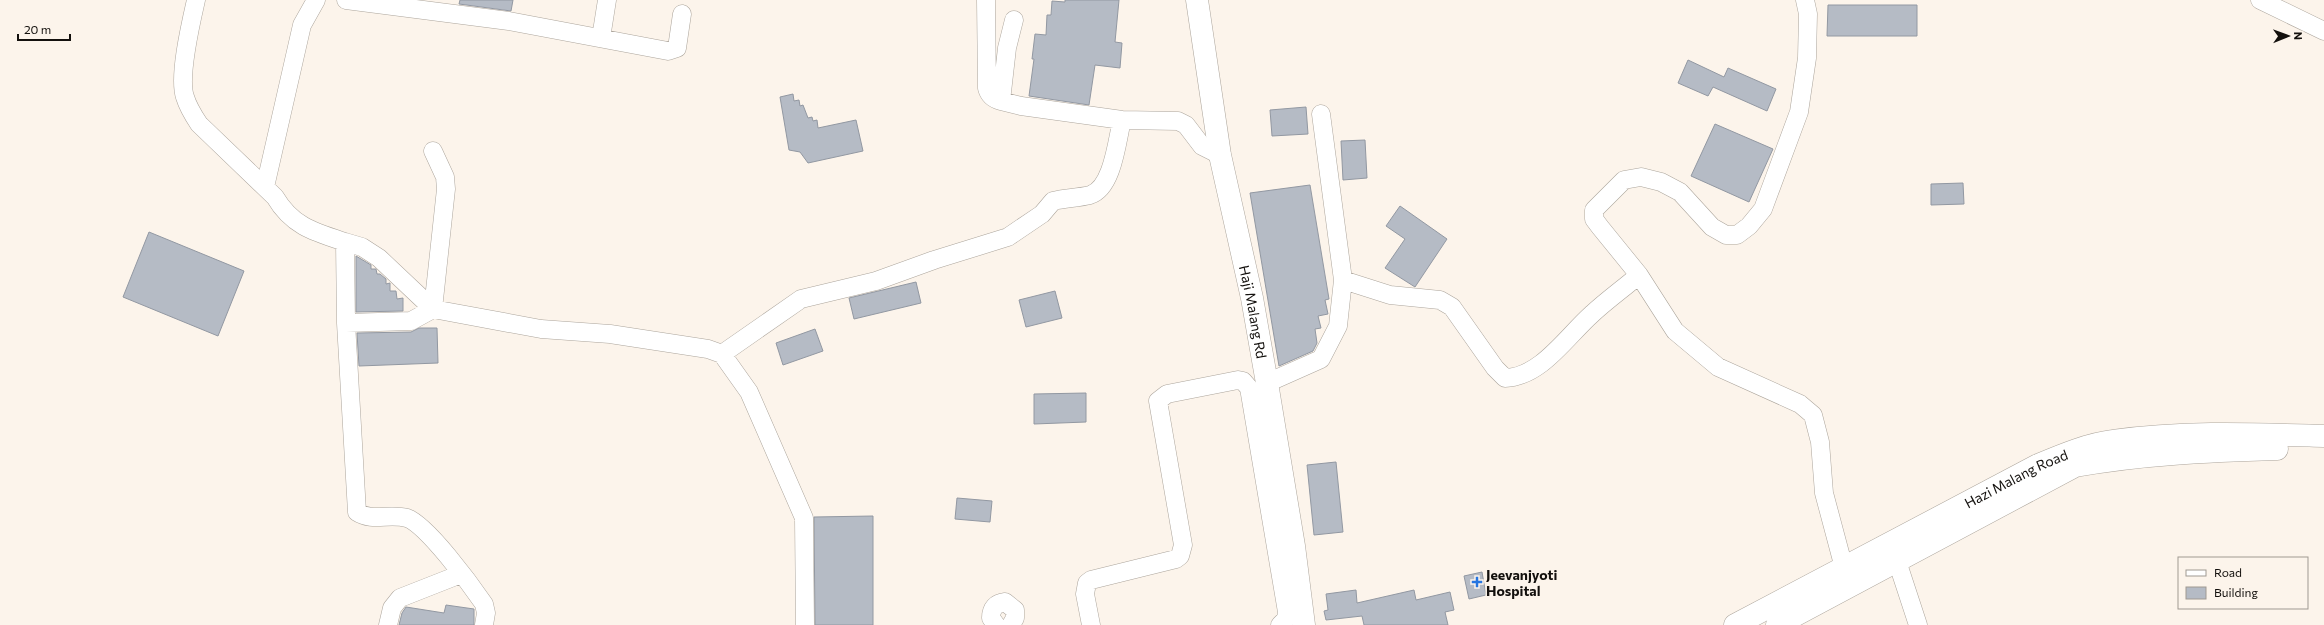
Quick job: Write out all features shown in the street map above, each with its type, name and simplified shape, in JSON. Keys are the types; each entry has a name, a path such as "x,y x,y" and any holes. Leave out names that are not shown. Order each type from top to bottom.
{"main road":[{"name":"Haji Malang Rd","path":"1197,0 1220,155 1252,298 1267,383 1294,546 1304,625"},
{"name":"Hazi Malang Road","path":"1735,625 2038,465 2067,453 2112,441 2146,438 2216,434 2324,436"},
{"name":"Hazi Malang Road","path":"1777,625 2075,466 2121,458 2218,450 2324,448"}],"street":[{"path":"196,0 183,78 184,95 189,110 200,124 275,197 283,211 294,221 313,232 362,247 379,258 433,309 541,329 610,334 708,349 722,354 749,392 804,518 805,625"},
{"path":"265,187 302,25 316,0"},
{"path":"346,0 509,21 673,50 679,44 682,14"},
{"path":"601,38 607,0"},
{"path":"986,0 987,88 989,94 994,100 1021,106 1122,120 1178,121 1186,125 1202,146 1220,155"},
{"path":"1805,0 1808,14 1807,58 1799,112 1763,209 1749,226 1737,235 1726,235 1712,227 1680,192 1661,182 1641,177 1624,180 1594,210 1594,219 1640,275 1675,331 1718,367 1800,404 1813,415 1820,442 1824,493 1844,568"},
{"path":"2260,0 2324,31"},
{"path":"1001,101 1007,48 1014,20"},
{"path":"1267,383 1321,359 1338,326 1343,280 1321,114"},
{"path":"722,354 801,300 876,281 934,260 1008,238 1042,214 1053,201 1091,194 1101,188 1108,176 1122,120"},
{"path":"433,151 445,178 446,190 433,309"},
{"path":"345,242 346,323 357,512 366,518 393,516 406,518 415,522 422,528 484,604 486,613 484,625"},
{"path":"1343,280 1390,295 1440,300 1452,307 1495,368 1505,378 1518,378 1544,361 1592,314 1640,275"},
{"path":"346,323 411,321 433,309"},
{"path":"1091,625 1085,594 1086,583 1091,580 1176,559 1183,551 1158,401 1167,394 1238,380 1243,381 1249,388 1287,612 1286,619 1280,625"},
{"path":"1897,561 1918,625"},
{"path":"388,625 392,608 400,598 461,574"},
{"path":"996,625 992,621 991,613 994,606 1001,602 1009,604 1015,610 1015,618 1011,625"}],"building":[{"path":"460,0 513,0 511,11 459,4"},
{"path":"1065,0 1119,0 1115,42 1122,43 1120,68 1095,65 1089,105 1029,96 1034,59 1032,59 1035,34 1046,35 1047,15 1051,15 1052,1 1065,2"},
{"path":"1828,5 1917,5 1917,36 1827,36"},
{"path":"1688,60 1724,77 1728,68 1776,89 1767,111 1713,87 1708,96 1678,83"},
{"path":"793,94 794,101 799,100 800,106 803,105 808,118 812,117 813,121 817,120 818,128 856,120 863,151 808,163 800,152 789,150 780,97"},
{"path":"1306,107 1308,134 1272,136 1270,110"},
{"path":"1715,124 1773,149 1749,202 1691,176"},
{"path":"1365,140 1367,178 1343,180 1341,141"},
{"path":"1963,183 1964,204 1931,205 1931,184"},
{"path":"1310,185 1329,299 1325,300 1328,314 1318,316 1321,328 1315,329 1317,343 1313,351 1279,366 1250,193"},
{"path":"1400,206 1447,239 1415,287 1385,268 1405,239 1386,226"},
{"path":"149,232 244,271 218,336 123,297"},
{"path":"356,256 371,265 371,269 376,269 377,274 380,274 386,279 386,284 390,283 390,291 396,291 397,299 403,298 403,311 356,312"},
{"path":"916,282 921,303 854,319 849,298"},
{"path":"1055,291 1062,318 1026,327 1019,300"},
{"path":"419,328 437,328 438,363 359,366 357,333 411,332"},
{"path":"815,329 823,351 783,365 776,343"},
{"path":"1086,393 1086,422 1034,424 1034,394"},
{"path":"1336,462 1343,532 1314,535 1307,465"},
{"path":"957,498 992,501 990,522 955,519"},
{"path":"873,516 873,625 815,625 814,517"},
{"path":"1482,572 1486,595 1469,599 1464,576"},
{"path":"1356,590 1357,603 1414,590 1416,600 1450,592 1454,610 1445,612 1448,625 1364,625 1362,616 1326,620 1324,611 1328,610 1326,594"},
{"path":"446,605 474,609 474,625 399,625 402,613 406,607 444,613"}],"place":[{"name":"Jeevanjyoti Hospital","path":"1477,582"}]}
